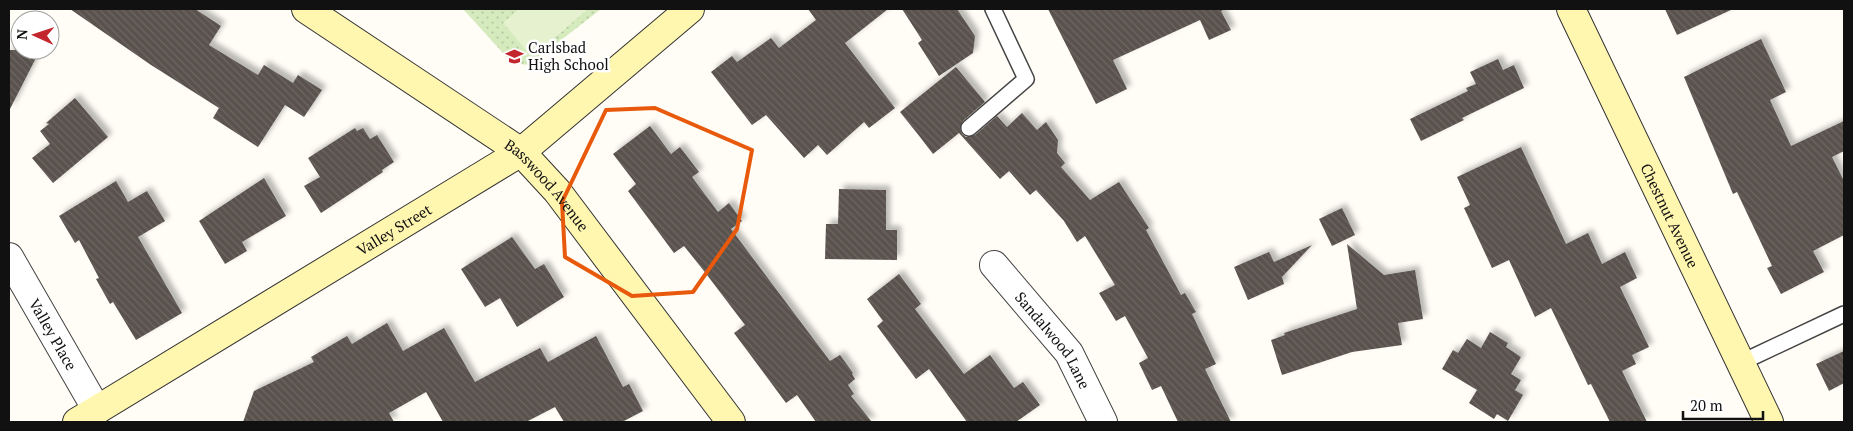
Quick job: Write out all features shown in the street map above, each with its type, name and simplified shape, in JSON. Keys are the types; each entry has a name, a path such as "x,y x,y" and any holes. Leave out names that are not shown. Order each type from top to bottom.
{"street":[{"name":"Basswood Avenue","path":"306,9 521,152 557,191 731,422"},
{"name":"Valley Street","path":"87,416 521,152 690,9"},
{"name":"Chestnut Avenue","path":"1571,9 1769,422"},
{"name":"Valley Place","path":"9,257 87,416"},
{"name":"Sandalwood Lane","path":"994,265 1069,353 1103,422"}],"lane":[{"path":"969,128 1026,79 993,9"},
{"path":"1740,363 1844,314"}],"highlighted area":[{"path":"655,108 752,150 737,229 693,292 632,296 565,257 562,202 606,110"}],"green space":[{"path":"463,9 601,9 529,65 512,63"},
{"path":"519,9 588,9 532,57 503,23"}],"building":[{"path":"70,9 195,9 221,26 209,45 258,75 264,65 293,83 298,75 322,90 304,117 285,105 258,147 213,118 219,108 151,65"},
{"path":"808,9 888,9 845,43 895,108 869,128 864,122 827,155 818,145 804,158 766,115 752,125 711,72 732,56 737,62 771,38 779,48 816,20"},
{"path":"902,9 957,9 975,36 973,53 939,76 918,43 922,40"},
{"path":"1048,9 1225,9 1221,11 1231,30 1209,40 1200,20 1113,60 1127,89 1096,104"},
{"path":"1665,9 1733,9 1677,35"},
{"path":"1761,39 1786,92 1770,100 1791,146 1844,121 1844,151 1832,157 1844,181 1844,235 1813,251 1824,272 1781,294 1767,268 1772,266 1737,192 1733,194 1684,77"},
{"path":"10,50 10,60 35,60 9,111"},
{"path":"1498,59 1503,70 1514,65 1524,88 1462,118 1464,120 1421,141 1410,119 1468,91 1466,88 1476,84 1470,72"},
{"path":"956,67 985,102 963,121 960,129 966,137 975,135 997,116 1007,127 1022,113 1037,130 1046,122 1058,140 1057,153 1065,163 1061,167 1090,200 1119,182 1149,228 1146,230 1181,295 1185,293 1196,312 1192,314 1216,364 1205,369 1231,422 1178,422 1161,386 1152,390 1139,363 1148,358 1125,316 1116,321 1099,293 1115,285 1085,236 1077,242 1064,221 1036,190 1030,195 1009,171 1000,179 959,133 933,154 900,112"},
{"path":"75,98 108,137 53,183 32,158 50,144 40,131 49,124 46,123"},
{"path":"650,126 671,154 680,147 699,172 692,177 718,212 729,203 742,221 731,229 830,361 840,355 855,379 848,385 854,394 851,396 872,422 816,422 797,395 786,403 734,333 745,325 684,246 674,253 628,191 636,184 613,154"},
{"path":"355,128 357,131 363,128 370,139 377,135 394,162 382,170 383,172 321,213 304,186 320,177 308,158"},
{"path":"1521,147 1566,244 1588,233 1602,264 1625,252 1637,278 1620,287 1649,347 1632,355 1636,364 1622,371 1647,422 1610,422 1591,384 1588,385 1551,308 1535,317 1509,260 1492,268 1464,208 1470,205 1457,177"},
{"path":"264,178 286,216 242,242 247,251 225,264 199,221"},
{"path":"116,181 128,202 147,191 165,221 138,237 182,313 136,340 113,302 110,304 96,279 99,278 79,240 75,243 59,216"},
{"path":"839,189 886,190 886,230 897,230 897,260 825,259 826,224 838,224"},
{"path":"1342,208 1355,235 1332,246 1319,219"},
{"path":"512,237 535,269 544,264 564,297 517,327 500,298 485,307 461,269"},
{"path":"1347,244 1384,275 1415,270 1423,319 1398,323 1402,345 1352,352 1282,375 1271,340 1285,335 1284,333 1357,309"},
{"path":"1312,245 1282,277 1284,284 1248,300 1234,267 1269,252 1274,262"},
{"path":"899,274 921,304 915,309 964,374 990,355 1014,388 1023,382 1040,405 1016,422 967,422 929,369 916,379 877,326 883,321 867,299"},
{"path":"387,323 403,351 444,328 475,382 540,348 548,362 596,336 623,387 629,384 643,411 622,422 564,422 555,407 526,422 443,422 426,392 389,413 394,422 243,422 254,391 314,362 311,357 347,336 352,344"},
{"path":"1490,332 1508,343 1506,347 1521,357 1511,374 1521,380 1515,390 1523,395 1508,421 1497,414 1494,419 1469,403 1477,390 1442,369 1453,350 1458,353 1467,339 1481,348"},
{"path":"1844,351 1844,383 1829,391 1816,364"}],"place":[{"name":"Carlsbad High School","path":"514,56"}]}
